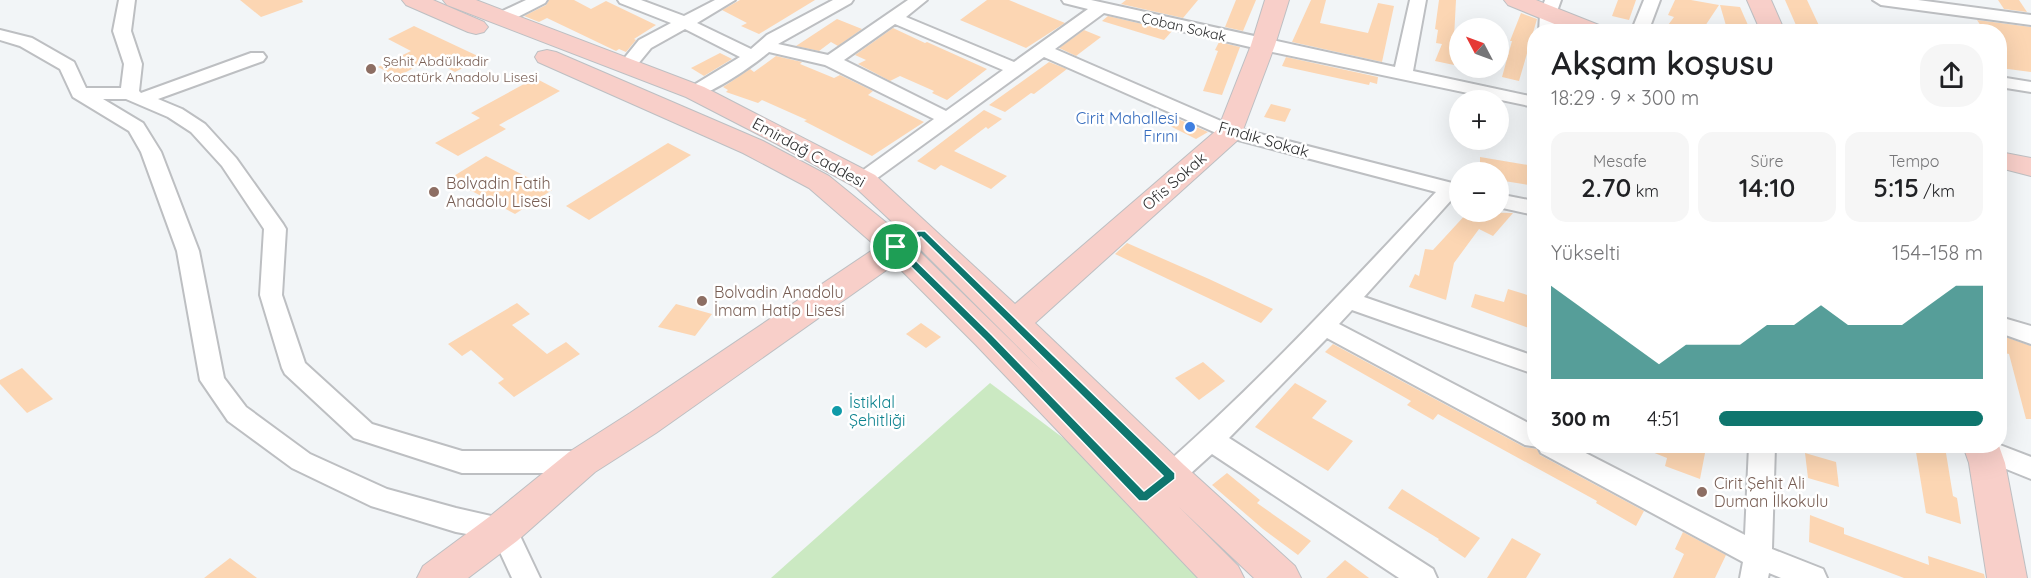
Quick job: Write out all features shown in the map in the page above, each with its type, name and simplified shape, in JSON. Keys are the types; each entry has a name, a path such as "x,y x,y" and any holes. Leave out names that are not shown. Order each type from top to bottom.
{"main road":[{"name":"Emirdağ Caddesi","path":"414,0 753,147 819,182 909,240 1014,322 1171,476 1281,578"},
{"name":"Ofis Sokak","path":"1014,322 1230,132 1263,45 1276,0"},
{"path":"1516,0 1574,24"},
{"path":"1759,0 1770,24"},
{"name":"Emirdağ Caddesi","path":"465,1 502,18 695,92 787,138 862,180 988,338 1224,578"},
{"path":"2007,162 2031,168"},
{"path":"437,578 502,529 582,462 643,423 909,240"},
{"path":"1983,453 2007,578"}],"street":[{"path":"127,0 122,31 133,64 135,97"},
{"path":"502,18 539,0"},
{"path":"626,0 759,51 831,61 946,118"},
{"path":"627,66 645,44 727,0"},
{"path":"695,92 759,51 773,39 845,0"},
{"path":"831,61 919,0"},
{"name":"Çoban Sokak","path":"1070,0 1263,45 1527,101"},
{"path":"1403,74 1418,0"},
{"path":"1642,24 1652,0"},
{"path":"1881,0 2031,20"},
{"path":"862,180 1100,8"},
{"path":"895,18 1016,69"},
{"path":"0,35 26,42 68,66 79,93 136,127 151,152 188,251 212,380 237,414 301,461 381,498 456,520 502,529 526,578"},
{"name":"Fındık Sokak","path":"1043,50 1230,132 1449,190"},
{"path":"135,97 257,57"},
{"path":"2007,83 2031,87"},
{"path":"79,93 135,97 175,113 198,129 229,162 275,229 271,295 294,368 363,431 462,462 582,462"},
{"path":"1143,498 1211,440 1449,196"},
{"path":"1509,202 1527,206"},
{"path":"1349,300 1527,363"},
{"path":"1324,326 1527,434"},
{"path":"2007,327 2031,335"},
{"path":"1211,440 1423,578"},
{"path":"1562,453 1756,567 1813,578"},
{"path":"1756,567 1762,453"},
{"path":"1996,453 2031,468"}],"green space":[{"path":"990,383 1143,498 1228,578 771,578"}],"building":[{"path":"240,0 302,0 303,2 261,17"},
{"path":"549,0 574,0 591,9 606,1 656,25 634,39 636,40 626,52 619,49 616,51 547,18 539,22 524,16 546,5"},
{"path":"740,0 815,0 759,34 741,26 747,23 722,10"},
{"path":"987,0 1009,0 1065,23 1026,48 960,20"},
{"path":"1126,0 1198,0 1183,18 1121,4"},
{"path":"1236,0 1256,0 1243,31 1225,27"},
{"path":"1311,0 1326,0 1320,23 1368,33 1378,3 1394,6 1382,62 1292,42"},
{"path":"1439,0 1456,0 1455,18 1449,18 1449,64 1435,61 1442,44 1436,43 1438,30 1435,29"},
{"path":"1618,0 1636,0 1629,20 1612,16"},
{"path":"1675,0 1691,0 1719,5 1706,24 1669,24 1674,17 1668,15"},
{"path":"1785,0 1807,0 1818,24 1796,24"},
{"path":"1998,0 2019,0 2027,12 2004,9"},
{"path":"1720,5 1740,7 1747,24 1726,24"},
{"path":"1521,13 1537,19 1536,24 1527,24 1527,53 1519,81 1506,78 1509,78 1509,52 1512,41 1510,41"},
{"path":"1108,16 1172,31 1164,40 1102,21"},
{"path":"837,19 862,29 838,46 831,42 819,51 796,46"},
{"path":"1977,20 2031,27 2031,72 2007,69 2007,24 1980,24"},
{"path":"414,26 482,58 455,72 430,59 397,77 378,67 411,51 388,39"},
{"path":"893,28 987,69 947,100 932,93 934,91 900,76 890,81 858,64 866,60 855,55"},
{"path":"1084,30 1101,37 1076,56 1059,48"},
{"path":"1219,42 1240,47 1222,95 1203,91 1218,51 1215,50"},
{"path":"720,53 732,59 704,76 691,68"},
{"path":"776,56 802,62 800,64 834,78 840,75 873,91 868,95 924,122 872,156 804,121 807,120 762,100 758,103 726,92 728,90 723,87 750,69 754,72"},
{"path":"1286,57 1378,77 1377,84 1370,82 1369,85 1282,66"},
{"path":"1049,62 1067,69 1005,112 989,105"},
{"path":"535,78 560,91 499,125 506,129 458,156 435,143 480,118 471,113"},
{"path":"1271,104 1291,109 1285,122 1264,117"},
{"path":"984,110 1002,119 988,129 986,127 954,151 1007,176 991,189 941,165 935,170 917,161"},
{"name":"Cirit Mahallesi Fırını","path":"1178,119 1208,132 1196,139 1168,125"},
{"path":"668,143 691,155 589,220 566,206"},
{"path":"486,156 552,190 515,214 449,179"},
{"path":"1480,157 1527,165 1527,185 1509,182 1509,162 1480,162"},
{"path":"1459,222 1505,222 1493,236 1479,229 1454,263 1446,300 1409,287 1415,274 1419,276 1425,249 1433,250"},
{"path":"1127,243 1273,309 1261,323 1115,254"},
{"path":"1508,289 1527,295 1527,327 1471,307 1475,294 1504,302"},
{"path":"517,303 530,314 512,325 547,354 566,342 580,354 514,397 498,383 504,379 471,350 462,356 448,344"},
{"path":"676,304 712,314 695,336 658,327"},
{"path":"921,323 941,337 926,348 906,334"},
{"path":"2007,337 2031,346 2031,419 2026,419 2007,354"},
{"path":"1333,344 1527,447 1527,453 1539,453 1644,511 1636,526 1596,503 1597,501 1438,414 1433,420 1407,405 1411,401 1325,352"},
{"path":"1203,362 1225,381 1199,400 1175,378"},
{"path":"22,368 53,399 27,413 0,384 0,380"},
{"path":"1295,383 1327,401 1312,418 1353,441 1328,471 1255,427"},
{"path":"1654,453 1705,453 1700,479 1665,466 1667,458"},
{"path":"1805,453 1836,462 1839,487 1808,478"},
{"path":"1916,453 1946,453 1953,496 1957,498 1961,524 1926,513"},
{"path":"1227,473 1260,500 1257,503 1311,541 1298,555 1263,529 1212,485"},
{"path":"1402,489 1480,538 1465,558 1388,508"},
{"path":"1810,515 1844,528 1844,534 1929,565 1928,556 1984,574 1985,578 1904,578 1809,542"},
{"path":"1683,532 1726,555 1715,578 1673,578 1684,554 1675,549"},
{"path":"1512,538 1541,554 1526,578 1487,578"},
{"path":"230,558 257,578 204,578"},
{"path":"1345,560 1369,578 1326,578"}],"place":[{"name":"Şehit Abdülkadir Kocatürk Anadolu Lisesi","path":"371,69"},
{"name":"Cirit Mahallesi Fırını","path":"1190,127"},
{"name":"Bolvadin Fatih Anadolu Lisesi","path":"434,192"},
{"name":"Bolvadin Anadolu İmam Hatip Lisesi","path":"702,301"},
{"name":"İstiklal Şehitliği","path":"837,411"},
{"name":"Cirit Şehit Ali Duman İlkokulu","path":"1702,492"}],"route":[{"path":"922,233 1171,476 1143,498 896,247 922,233"}]}
